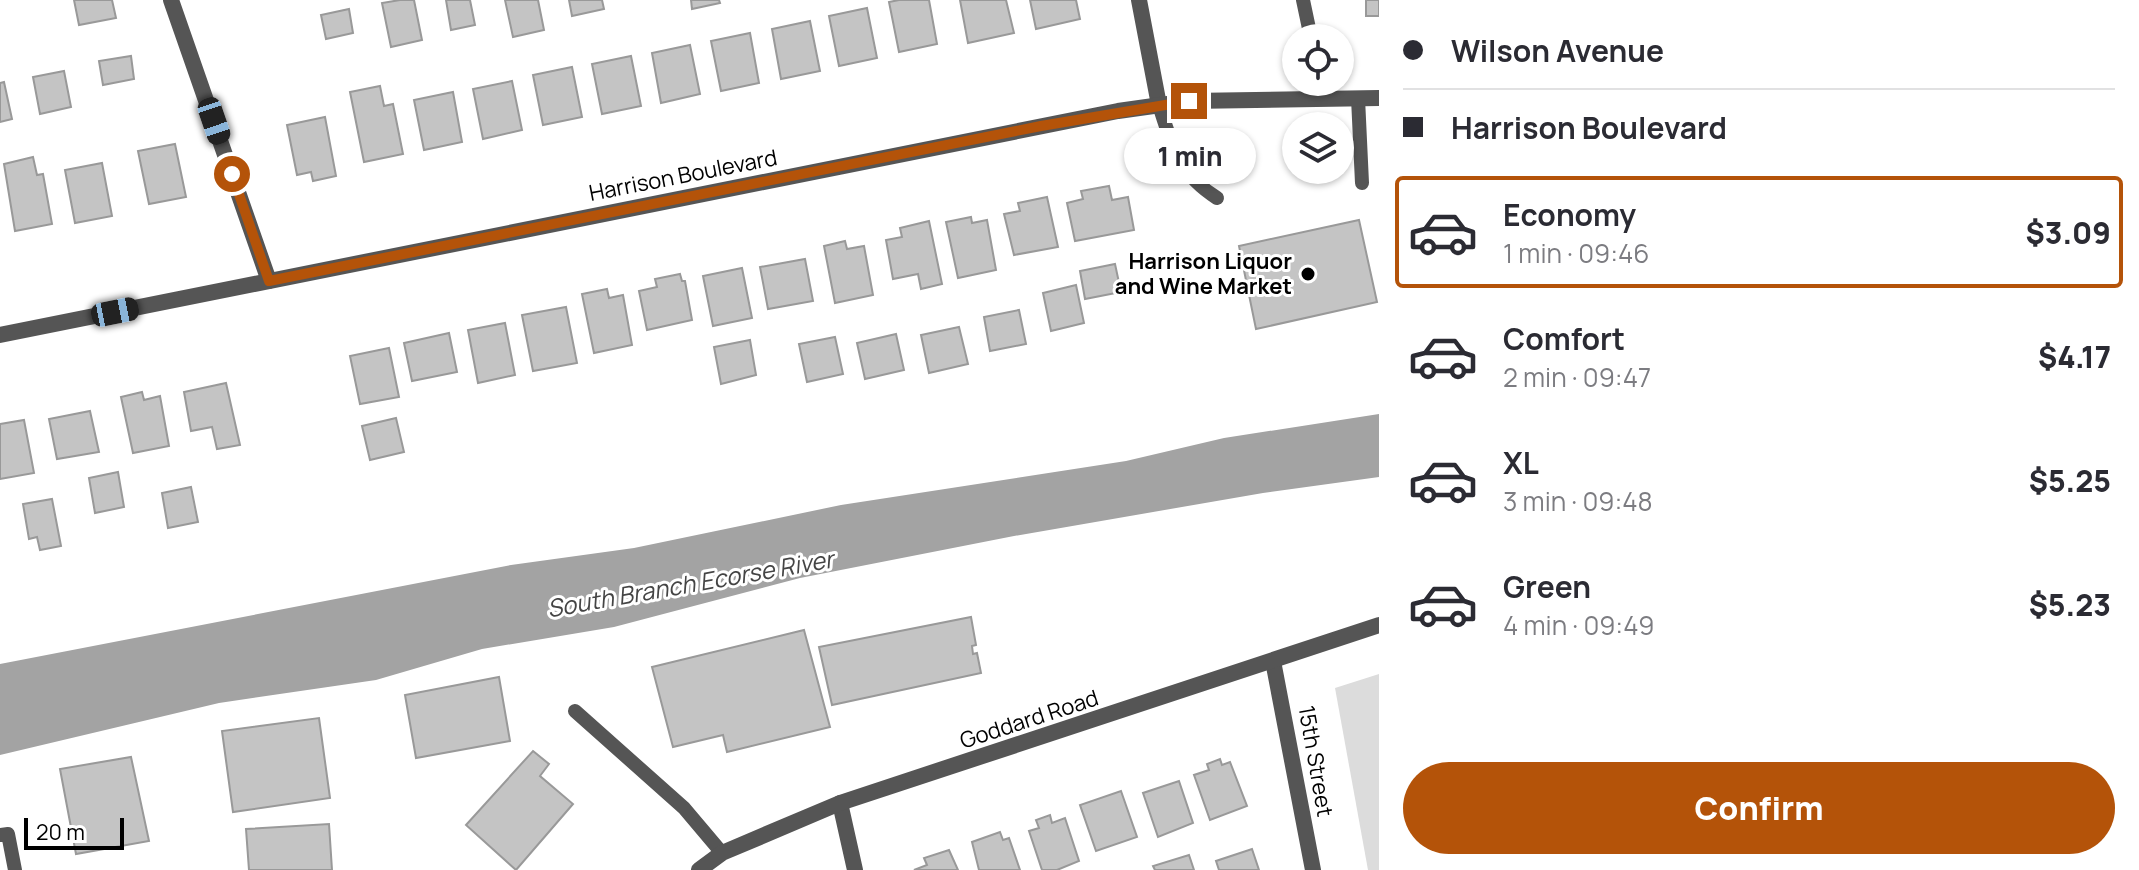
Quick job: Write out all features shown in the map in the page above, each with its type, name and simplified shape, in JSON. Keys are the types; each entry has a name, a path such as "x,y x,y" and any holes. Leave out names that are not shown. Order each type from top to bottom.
{"street":[{"path":"171,0 269,281"},
{"path":"1139,0 1159,105"},
{"name":"Harrison Boulevard","path":"0,335 1159,105 1282,93"},
{"name":"Harrison Boulevard","path":"1348,96 1379,98"},
{"name":"Goddard Road","path":"699,870 722,853 840,803 1379,625"},
{"name":"15th Street","path":"1273,661 1313,870"},
{"path":"840,803 855,870"}],"lane":[{"path":"1303,0 1308,24"},
{"path":"1358,98 1362,183"},
{"path":"1159,105 1173,148 1193,183 1217,198"},
{"path":"575,711 684,808 722,853"},
{"path":"0,835 8,834 15,870"}],"shaded area":[{"path":"1379,674 1379,870 1368,870 1335,688"}],"water":[{"name":"South Branch Ecorse River","path":"1379,414 1379,477 1263,493 1014,536 800,578 614,627 482,649 376,680 219,703 0,755 0,664 511,565 634,548 841,505 1126,461 1224,438"}],"building":[{"path":"74,0 112,0 116,18 79,25"},
{"path":"414,0 422,40 391,47 382,3"},
{"path":"446,0 470,0 475,25 451,30"},
{"path":"505,0 538,0 544,30 513,37"},
{"path":"569,0 602,0 604,9 572,16"},
{"path":"691,0 719,0 720,3 692,9"},
{"path":"929,0 937,44 899,52 889,2"},
{"path":"960,0 1006,0 1014,33 968,43"},
{"path":"1030,0 1076,0 1080,19 1036,29"},
{"path":"1366,0 1379,0 1379,16 1366,16"},
{"path":"867,8 877,58 839,66 829,16"},
{"path":"349,9 353,33 326,39 321,15"},
{"path":"810,21 820,71 781,79 772,29"},
{"path":"750,33 759,83 721,91 711,41"},
{"path":"690,45 700,94 661,103 652,53"},
{"path":"131,56 134,79 103,85 99,61"},
{"path":"631,56 641,106 602,114 592,64"},
{"path":"572,67 582,117 543,125 533,75"},
{"path":"64,71 71,107 40,114 33,77"},
{"path":"512,81 522,130 483,139 473,89"},
{"path":"4,82 12,119 0,122 0,83"},
{"path":"380,86 384,106 393,104 403,154 364,162 350,92"},
{"path":"453,92 462,142 424,150 414,100"},
{"path":"325,117 336,176 313,181 311,172 297,175 287,125"},
{"path":"175,144 186,197 149,204 138,151"},
{"path":"33,157 37,175 43,174 52,224 15,231 4,164"},
{"path":"102,163 112,216 75,223 65,170"},
{"path":"1109,186 1112,200 1128,197 1134,230 1075,241 1067,203 1083,199 1081,191"},
{"path":"1047,197 1058,247 1014,255 1004,214 1020,211 1018,203"},
{"path":"971,217 972,223 987,220 996,270 958,278 946,222"},
{"name":"Harrison Liquor and Wine Market","path":"1359,220 1377,302 1256,329 1239,246"},
{"path":"929,221 942,284 921,289 918,274 893,279 886,240 902,237 900,228"},
{"path":"845,241 847,249 864,246 873,295 835,303 824,246"},
{"path":"805,259 813,301 768,309 760,267"},
{"path":"1115,264 1121,292 1085,299 1080,271"},
{"path":"742,268 752,318 713,326 703,276"},
{"path":"680,274 682,281 685,281 692,320 647,330 639,291 657,287 655,279"},
{"path":"1076,285 1084,323 1051,331 1043,293"},
{"path":"607,289 609,298 623,295 632,345 594,353 582,294"},
{"path":"566,307 577,363 533,371 522,315"},
{"path":"1019,310 1026,344 990,351 984,317"},
{"path":"505,323 515,375 478,383 468,330"},
{"path":"959,327 968,364 929,373 921,335"},
{"path":"449,333 457,372 412,381 404,343"},
{"path":"896,334 904,370 865,379 857,343"},
{"path":"835,337 843,374 807,382 799,344"},
{"path":"750,340 756,375 721,384 714,347"},
{"path":"389,348 399,397 360,404 350,356"},
{"path":"226,383 240,445 217,449 212,427 191,431 184,392"},
{"path":"142,392 144,400 160,396 169,446 133,453 121,397"},
{"path":"90,411 99,452 57,459 49,419"},
{"path":"396,418 404,452 370,460 362,426"},
{"path":"24,420 34,473 0,479 0,424"},
{"path":"118,472 124,507 95,513 89,478"},
{"path":"191,487 198,522 168,528 162,493"},
{"path":"52,499 61,546 40,550 37,537 29,539 23,504"},
{"path":"971,617 976,645 972,646 973,654 977,653 981,673 832,705 819,647"},
{"path":"804,630 830,727 727,752 723,735 673,747 652,667"},
{"path":"499,677 510,741 416,758 405,695"},
{"path":"319,718 330,798 233,812 222,731"},
{"path":"533,751 549,764 540,776 573,804 516,870 466,825"},
{"path":"131,757 149,841 76,854 60,769"},
{"path":"1220,759 1222,765 1230,762 1247,806 1210,820 1194,775 1209,770 1207,764"},
{"path":"1179,781 1193,823 1158,837 1143,793"},
{"path":"1121,791 1137,837 1096,851 1080,805"},
{"path":"1050,815 1052,823 1065,818 1079,861 1057,870 1042,870 1029,831 1039,828 1036,820"},
{"path":"329,824 332,870 249,870 246,829"},
{"path":"1000,832 1003,840 1009,838 1020,870 979,870 972,842"},
{"path":"1252,849 1259,870 1219,870 1216,861"},
{"path":"949,850 958,870 914,870 927,865 924,858"},
{"path":"1189,855 1194,870 1155,870 1153,866"}],"place":[{"name":"Harrison Liquor and Wine Market","path":"1308,274"}],"route":[{"path":"232,174 269,281 1041,126 1189,101"}]}
